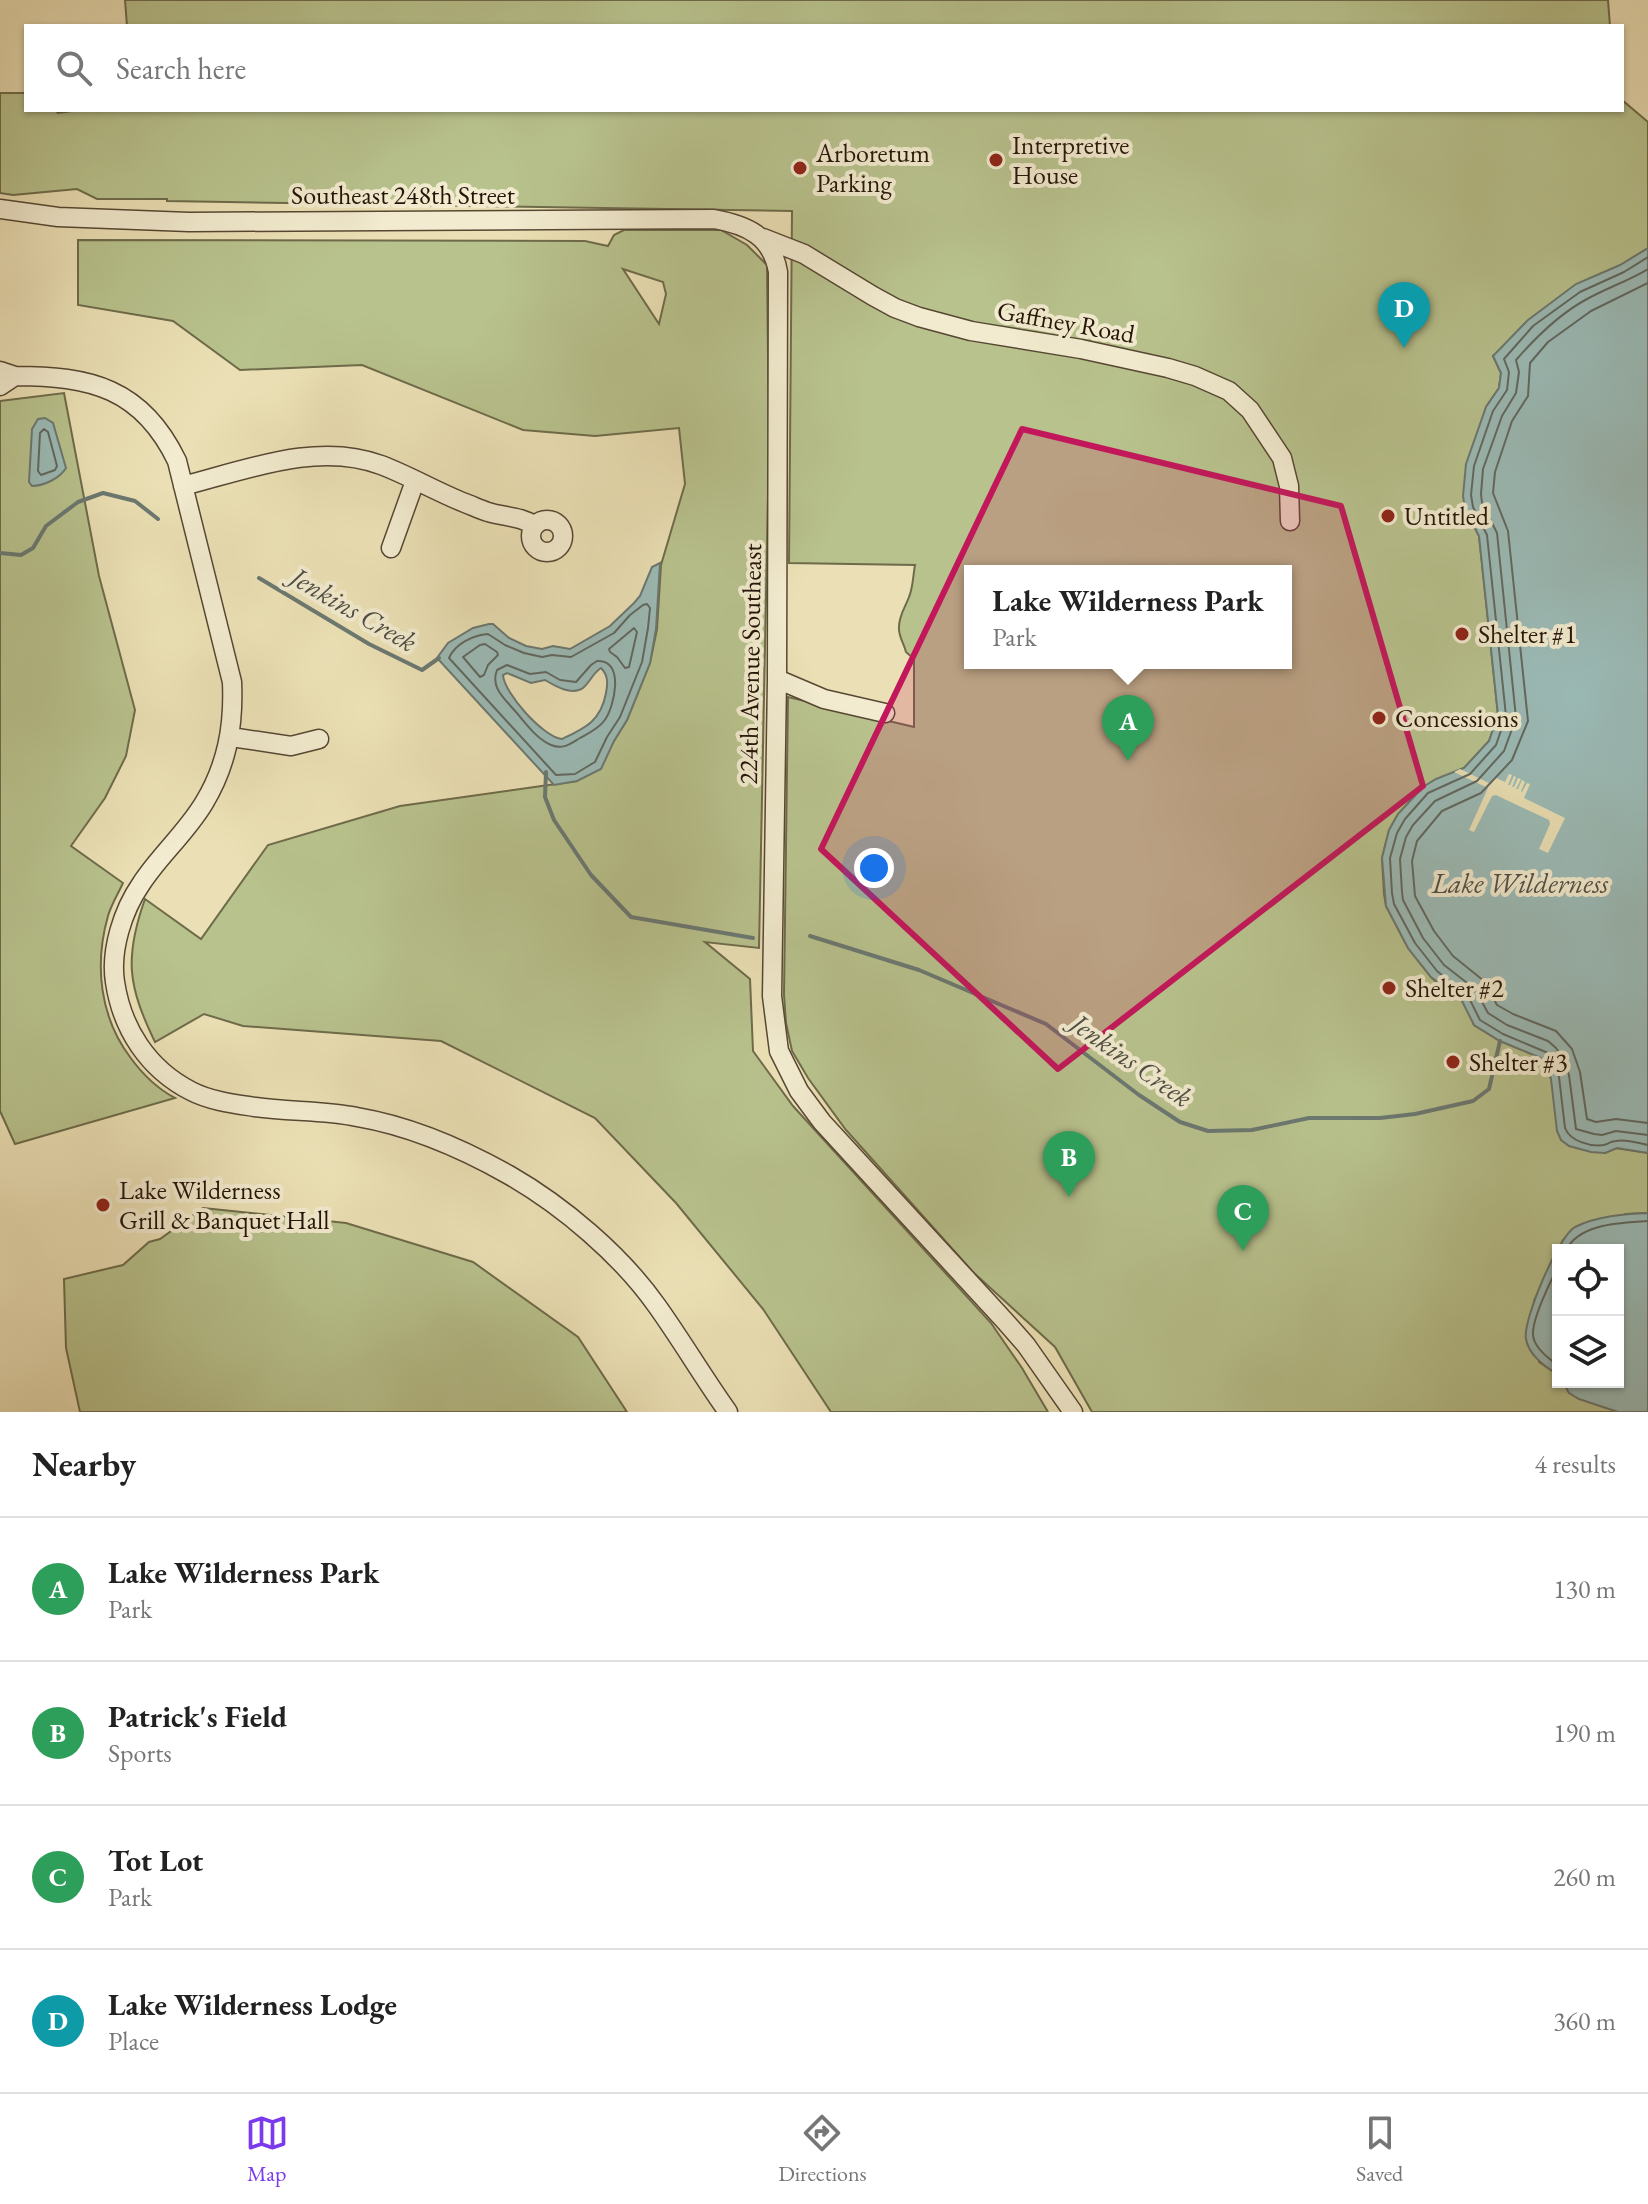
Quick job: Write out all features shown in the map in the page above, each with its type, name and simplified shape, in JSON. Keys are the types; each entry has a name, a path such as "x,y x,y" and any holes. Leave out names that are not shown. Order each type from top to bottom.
{"street":[{"name":"Southeast 248th Street","path":"0,209 42,216 189,222 714,219 740,225 761,237"},
{"name":"Southeast 248th Street","path":"0,220 42,216"},
{"name":"Gaffney Road","path":"761,237 804,254 873,296 919,317 971,331 1081,349 1168,368 1229,391 1250,410 1282,458 1289,486 1290,521"},
{"name":"224th Avenue Southeast","path":"761,237 773,253 778,272 772,996 779,1051 799,1091 822,1122 1026,1345 1073,1412"},
{"path":"5,378 51,376 105,388 143,412 168,442 177,461 232,682 231,737 216,780 204,803 140,885 126,913 118,940 114,980 122,1011 138,1045 151,1062 193,1092 258,1108 361,1117 432,1139 511,1177 586,1231 629,1272 656,1305 728,1412"},
{"path":"183,486 291,459 346,456 380,465 489,512 520,518 535,526"},
{"path":"391,548 415,481"},
{"path":"777,679 824,699 885,713"},
{"path":"231,737 291,746 319,739"}],"highlighted area":[{"path":"1022,429 1341,506 1423,786 1058,1069 821,849"}],"green space":[{"path":"125,0 1608,0 1610,24 127,24"},
{"path":"0,93 24,93 24,112 58,113 1624,112 1624,102 1648,122 1648,251 1493,356 1501,373 1499,388 1486,407 1465,509 1479,536 1498,715 1489,741 1464,768 1423,787 1398,814 1389,830 1382,858 1386,906 1408,948 1431,977 1465,1002 1474,1025 1500,1041 1541,1058 1551,1079 1605,1153 1616,1148 1648,1153 1648,1213 1626,1214 1563,1240 1561,1244 1552,1244 1552,1263 1534,1301 1539,1362 1552,1371 1552,1388 1567,1388 1587,1402 1618,1412 1092,1412 1055,1347 974,1273 846,1130 808,1078 792,1051 784,995 788,697 914,727 914,659 906,652 899,623 911,590 915,565 789,563 792,211 97,199 77,189 13,195 0,193"},
{"path":"624,230 721,230 747,245 767,265 769,447 759,948 705,942 750,979 753,1051 793,1106 991,1323 1048,1412 831,1412 763,1309 676,1203 595,1118 441,1041 243,1026 204,1014 155,1042 139,1004 134,988 132,955 145,899 201,939 268,845 400,806 577,781 614,741 627,720 650,663 657,629 661,565 685,484 679,428 595,436 523,430 362,365 240,370 173,321 78,305 78,240 585,241 608,246 614,235","holes":["623,269 663,282 666,294 659,324"]},
{"path":"64,393 99,576 135,710 126,756 105,798 71,846 123,883 109,912 101,953 106,1008 120,1041 135,1064 156,1085 175,1098 15,1144 0,1111 0,401"},
{"path":"203,1208 346,1223 473,1262 578,1337 627,1412 80,1412 66,1348 64,1279 123,1265 149,1242 160,1239"}],"water":[{"name":"Lake Wilderness","path":"1648,248 1648,1153 1617,1148 1605,1153 1569,1146 1561,1140 1557,1131 1551,1079 1541,1058 1500,1041 1474,1025 1462,1001 1431,977 1408,948 1386,906 1382,858 1389,830 1398,814 1423,787 1464,768 1489,741 1498,715 1479,536 1465,509 1463,496 1466,464 1486,407 1499,388 1501,373 1493,356 1528,320 1576,284 1620,265"},
{"path":"45,418 53,423 66,468 51,481 32,486 29,482 32,429 38,419"},
{"path":"660,563 656,629 650,663 627,720 601,769 577,781 554,785 437,658 448,643 473,628 489,624 526,646 570,649 610,626 634,603 652,567","holes":["601,668 607,686 604,703 596,717 585,727 562,739 535,723 510,692 503,675 507,673 531,683 545,680 574,691 583,688"]},
{"path":"1648,1213 1648,1412 1618,1412 1579,1399 1566,1388 1624,1388 1624,1244 1561,1244 1575,1227 1620,1215"},
{"path":"1552,1261 1552,1370 1530,1351 1526,1339 1526,1329"}],"pier":[{"path":"1460,769 1491,784 1494,777 1505,782 1509,774 1512,775 1508,785 1514,776 1512,787 1518,778 1521,779 1516,789 1522,780 1525,782 1522,792 1527,783 1530,784 1524,798 1565,818 1548,853 1539,849 1549,820 1496,795 1492,796 1474,832 1469,830 1488,788 1454,772"}],"waterway":[{"name":"Jenkins Creek","path":"0,553 21,555 33,548 46,526 78,502 103,493 135,501 158,519"},
{"name":"Jenkins Creek","path":"259,578 369,644 422,670 439,658"},
{"name":"Jenkins Creek","path":"546,772 545,797 554,820 591,875 631,917 753,938"},
{"name":"Jenkins Creek","path":"810,936 919,970 1046,1024 1139,1095 1180,1122 1208,1131 1252,1130 1309,1118 1380,1118 1473,1101 1489,1089 1500,1041"}],"place":[{"name":"Interpretive House","path":"996,160"},
{"name":"Arboretum Parking","path":"800,168"},
{"name":"Lake Wilderness Lodge","path":"1404,348"},
{"name":"Untitled","path":"1388,516"},
{"name":"Shelter #1","path":"1462,634"},
{"name":"Concessions","path":"1379,718"},
{"name":"Lake Wilderness Park","path":"1128,761"},
{"name":"Shelter #2","path":"1389,988"},
{"name":"Shelter #3","path":"1453,1062"},
{"name":"Patrick's Field","path":"1069,1197"},
{"name":"Lake Wilderness Grill & Banquet Hall","path":"103,1205"},
{"name":"Tot Lot","path":"1243,1251"}]}
